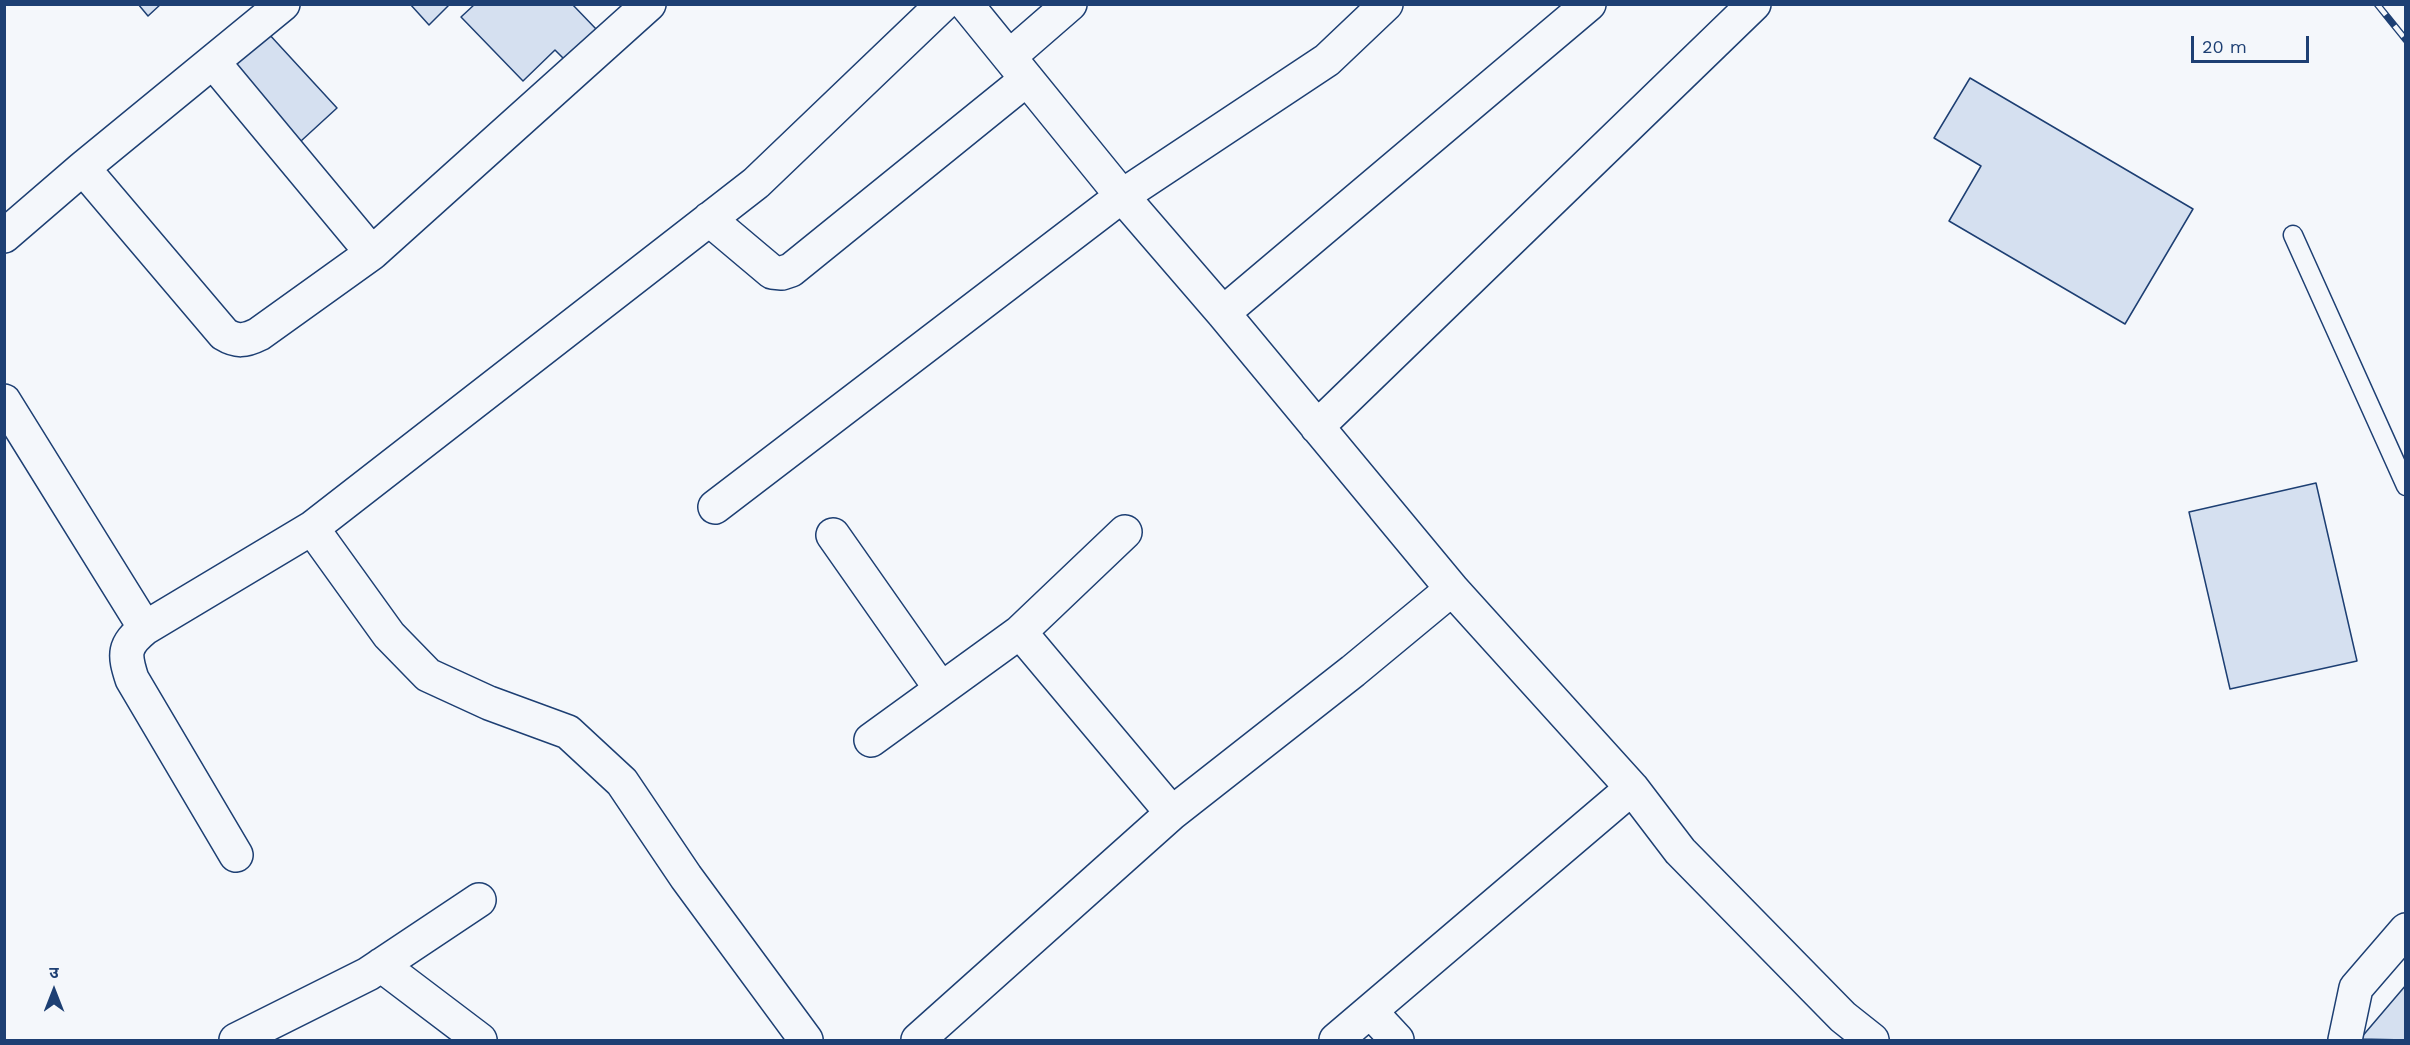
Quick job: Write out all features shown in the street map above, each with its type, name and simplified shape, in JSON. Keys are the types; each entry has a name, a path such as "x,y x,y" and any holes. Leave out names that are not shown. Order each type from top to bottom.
{"street":[{"path":"4,236 283,4"},
{"path":"83,168 224,334 235,340 247,340 259,334 372,253 649,4"},
{"path":"236,855 132,679 126,655 129,643 145,628 312,528 756,183 943,4"},
{"path":"966,4 1122,196 1223,313 1452,589 1632,788 1680,851 1843,1017 1872,1041"},
{"path":"709,219 772,272 791,270 1018,68 1070,4"},
{"path":"715,507 1122,196 1327,60 1386,4"},
{"path":"1223,313 1589,4"},
{"path":"1317,427 1754,4"},
{"path":"213,63 372,253"},
{"path":"4,401 145,628"},
{"path":"312,528 389,635 428,675 489,703 568,732 622,782 686,877 806,1041"},
{"path":"871,740 1020,632 1125,532"},
{"path":"833,534 941,689"},
{"path":"918,1041 1172,813 1353,671 1452,589"},
{"path":"1020,632 1172,813"},
{"path":"1336,1041 1632,788"},
{"path":"236,1041 381,965 479,900"},
{"path":"2345,1041 2356,988 2406,930"},
{"path":"381,965 480,1041"},
{"path":"1370,1011 1397,1041"}],"lane":[{"path":"2293,235 2406,486"}],"building":[{"path":"138,4 161,4 148,16"},
{"path":"410,4 450,4 429,25"},
{"path":"475,4 572,4 597,30 565,60 555,50 523,81 461,17"},
{"path":"268,33 337,108 301,141 232,66"},
{"path":"1970,78 2193,209 2125,324 1949,221 1981,166 1934,138"},
{"path":"2316,483 2357,661 2230,689 2189,512"},
{"path":"2406,985 2406,1040 2360,1039"}],"railway":[{"path":"2377,4 2406,40"}]}
